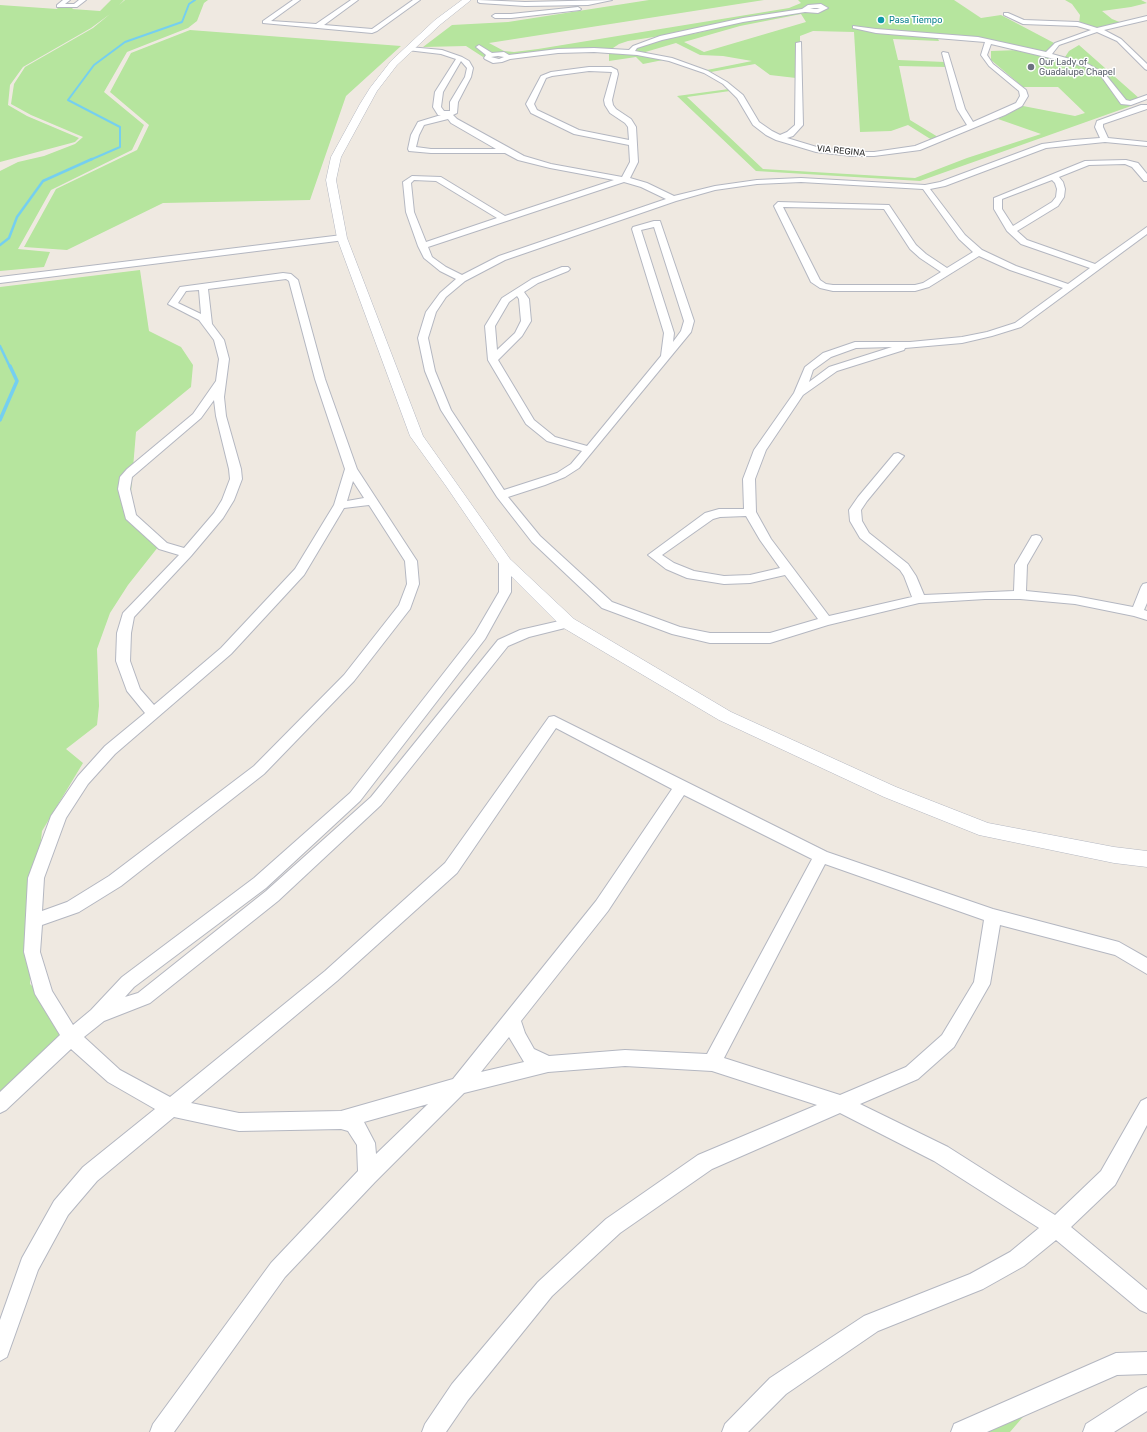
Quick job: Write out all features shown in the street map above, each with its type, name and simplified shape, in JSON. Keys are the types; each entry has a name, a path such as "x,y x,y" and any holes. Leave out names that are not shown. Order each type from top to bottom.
{"street":[{"path":"67,0 59,6 75,6 83,0"},
{"path":"297,0 265,22 368,31 375,30 416,0"},
{"path":"317,26 355,0"},
{"path":"467,0 438,22 394,63 373,90 336,157 331,180 342,238 417,436 452,484 505,562 568,623 725,716 890,792 986,830 1147,859"},
{"path":"510,0 588,3 609,0"},
{"path":"480,1 520,4 536,2"},
{"path":"495,16 569,11 581,8 588,3"},
{"path":"613,51 623,44 660,38 743,20 806,10"},
{"path":"1019,12 1039,23"},
{"path":"1006,14 1023,22 1074,23 1106,33 1119,40 1147,68"},
{"path":"1047,55 1057,44 1097,30 1147,18"},
{"path":"1061,58 1070,49 1086,39 1147,24"},
{"path":"855,27 885,32 961,37 1061,58 1086,65 1103,75 1124,102 1131,103 1147,98"},
{"path":"630,53 635,47 660,38"},
{"path":"988,42 985,49 1021,49"},
{"path":"779,138 790,134 799,125 799,43"},
{"name":"VIA REGINA","path":"479,47 491,54 487,58 493,61 504,60 508,57 566,50 613,51 670,59 712,75 732,89 762,128 779,138 819,150 846,154 874,154 917,148 1019,104 1024,96 1022,90 987,60 984,55 985,49"},
{"path":"410,49 442,52 466,61 470,68 468,77 454,102 453,113 421,124 415,135 411,148 412,150 506,151"},
{"path":"945,53 961,109 972,125"},
{"path":"460,58 439,92 437,107 442,114 449,115 454,121 506,151 526,160 644,184 673,199"},
{"path":"422,246 624,179 634,162 633,143 632,127 628,121 613,111 608,100 615,74 614,71 589,69 551,74 542,77 530,104 534,110 577,132 633,143"},
{"path":"1105,140 1099,127 1100,123 1147,106"},
{"path":"1147,144 1105,140 1044,146 942,184 925,187 801,180 764,182 715,188 673,199 502,258 462,279 443,295 431,312 423,338 430,371 446,410 501,495 536,539 607,605 677,631 710,638 770,638 826,621 919,599 985,594 1020,595 1075,600 1142,614 1147,587"},
{"path":"1096,267 1024,242 1011,231 998,209 998,198 1088,163 1115,161 1126,162 1135,165 1147,179"},
{"path":"1011,231 1054,204 1060,197 1059,182 1053,176"},
{"path":"462,279 442,269 428,258 422,246 410,212 407,182 412,178 438,179 504,219"},
{"path":"925,187 962,237 979,252 1013,268 1069,287"},
{"path":"948,272 923,256 913,247 890,210 886,207 780,204 778,206 816,282 824,286 833,288 915,288 926,285 948,272 979,252"},
{"path":"826,621 766,540 750,512 749,479 760,450 800,393 810,369 827,354 855,345 910,345 962,340 1018,325 1147,230"},
{"path":"0,280 342,238"},
{"path":"501,495 541,483 561,475 574,466 589,450 686,332 689,321 670,300 656,257 670,300 669,333 666,355"},
{"path":"565,269 535,281 505,300 490,326 493,360 530,422 551,439 589,450"},
{"path":"33,920 73,907 115,881 259,770 349,678 405,606 413,584 410,561 351,469 320,379 293,280 288,276 183,289 173,304 202,318 219,340 224,359 220,398 222,416 236,479 228,500 219,515 128,616 124,633 123,661 134,691 153,713"},
{"path":"202,287 207,324"},
{"path":"493,360 519,334 526,321 524,298 518,291"},
{"path":"800,393 833,369 910,345"},
{"path":"186,553 162,546 130,516 124,489 126,477 131,471 197,416 211,397 221,379"},
{"path":"197,416 222,416"},
{"path":"898,456 862,499 856,510 856,521 864,535 904,567 910,576 919,599"},
{"path":"351,469 340,505 300,572 226,651 110,750 83,780 59,816 36,878 32,952 44,994 71,1036 114,1076 170,1107 239,1122 340,1120 459,1086 548,1064 625,1058 712,1063 841,1104 941,1154 1056,1227 1147,1303"},
{"path":"340,505 371,501"},
{"path":"750,512 719,513 709,516 654,555 670,566 691,575 724,580 750,579 789,570"},
{"path":"1020,595 1021,565 1036,539"},
{"path":"0,1104 71,1036 96,1016 128,982 260,883 356,797 480,636 505,592 505,562"},
{"path":"96,1016 144,998 272,896 376,801 503,643 525,633 568,623"},
{"path":"480,636 503,643"},
{"path":"0,1350 29,1265 61,1208 90,1174 331,976 451,868 554,721 821,856 993,916 1119,949 1147,967"},
{"path":"388,756 405,765"},
{"path":"161,1432 278,1270 368,1175 459,1086 602,906 681,786"},
{"path":"712,1063 821,856"},
{"path":"434,1432 460,1392 545,1289 613,1226 705,1162 912,1073 948,1041 982,984 993,916"},
{"path":"512,1019 517,1036 528,1055 548,1064"},
{"path":"735,1431 778,1386 871,1323 976,1282 1017,1259 1056,1227 1108,1178 1147,1107"},
{"path":"340,1120 354,1126 360,1132 366,1143 368,1175"},
{"path":"962,1432 1116,1364 1147,1363"},
{"path":"1094,1432 1147,1398"}],"green space":[{"path":"111,0 124,0 119,5 125,0 208,0 204,3 197,21 188,28 127,52 104,92 144,125 132,150 51,190 18,249 50,252 44,267 0,271 0,171 18,162 44,156 75,144 83,137 31,115 11,104 14,84 25,67 93,28 110,14 91,28 23,67 10,85 8,105 27,116 79,138 75,142 0,162 0,5 57,9 59,6 74,7 72,9 100,11"},
{"path":"649,0 764,0 489,43 504,51 514,52 789,8 801,3 798,0 954,0 981,18 1001,15 1056,44 1048,52 1040,52 962,36 936,34 939,41 893,39 898,60 945,62 947,67 899,66 910,120 938,137 932,140 908,125 891,131 860,132 854,32 813,31 800,36 800,42 797,42 796,78 770,75 755,64 711,72 707,70 752,61 723,56 700,55 676,43 642,53 633,52 638,47 651,41 697,33 754,19 799,12 796,10 740,19 686,32 628,41 619,44 610,50 560,49 508,56 490,54 483,57 466,46 423,47 452,25 508,22","holes":["801,14 806,22 704,52 684,42 740,26"]},
{"path":"1065,0 1141,0 1147,3 1102,11 1112,19 1122,23 1099,28 1079,24 1080,15 1072,4"},
{"path":"190,30 401,46 346,96 310,200 163,203 67,250 24,247 56,189 137,150 149,125 110,92 131,53"},
{"path":"1079,45 1140,99 1136,101 1125,101 1106,76 1098,69 1065,57 1069,51"},
{"path":"1020,50 1083,65 1100,76 1123,103 1131,106 920,181 756,171 677,96 729,89 730,91 687,97 763,169 915,178 967,158 1041,134 998,119 1023,106 1075,116 1085,113 1058,87 1023,87 991,60 991,51"},
{"path":"609,53 635,55 663,60 643,64 636,57 609,61"},
{"path":"140,270 149,331 181,347 193,365 191,387 136,432 129,516 162,542 128,585 110,613 97,649 99,706 97,725 66,749 83,763 42,831 30,938 30,984 75,1028 0,1099 0,287"},
{"path":"1035,1403 1010,1432 978,1432"}],"waterway":[{"path":"90,160 120,147 120,127 68,100 94,65 125,42 182,22 189,4 195,0"},
{"path":"0,245 9,238 17,217 43,181 92,159"},
{"path":"0,346 10,367"},
{"path":"0,420 17,381 10,366"}],"place":[{"name":"Pasa Tiempo","path":"881,20"},
{"name":"Our Lady of Guadalupe Chapel","path":"1031,67"}]}
